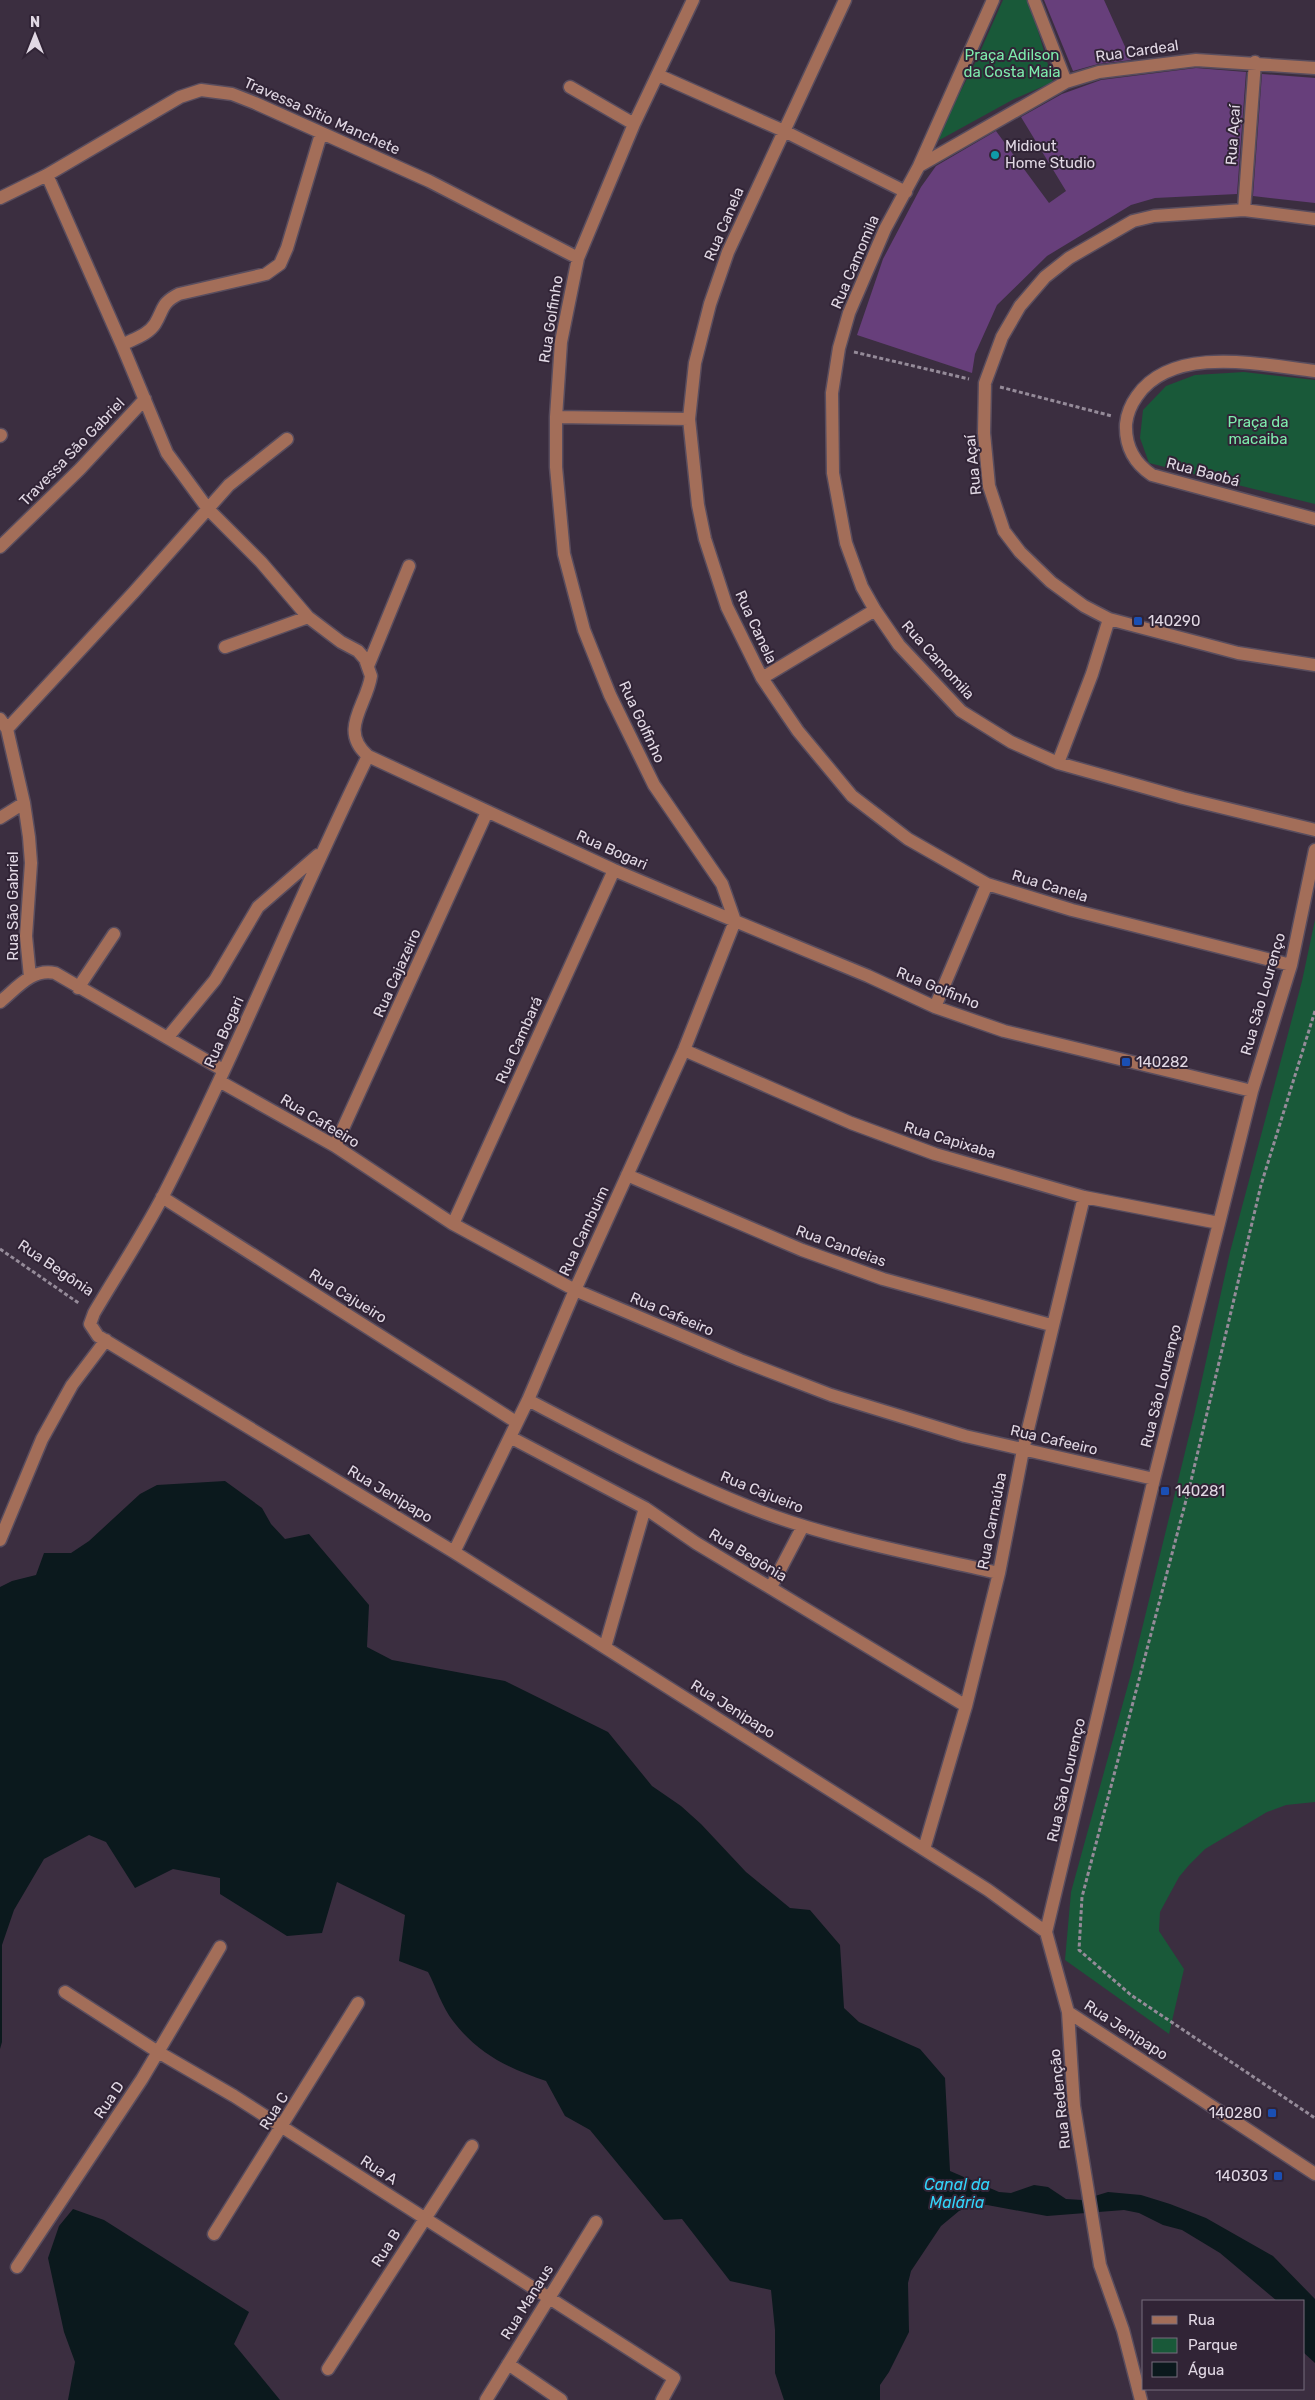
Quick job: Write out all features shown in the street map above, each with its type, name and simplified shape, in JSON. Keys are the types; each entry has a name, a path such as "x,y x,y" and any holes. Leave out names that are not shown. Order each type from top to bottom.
{"street":[{"name":"Rua Golfinho","path":"694,0 634,124 578,258 561,342 556,417 557,484 564,554 584,630 610,695 654,785 722,884 735,921 868,976 935,1007 1004,1031 1252,1091"},
{"name":"Rua Canela","path":"845,0 744,216 710,304 695,363 689,419 698,505 705,539 727,607 762,678 798,731 852,796 908,839 987,884 1072,910 1291,965"},
{"name":"Rua Camomila","path":"993,0 919,166 885,228 850,313 839,348 832,393 833,473 846,543 862,587 899,645 961,711 1011,742 1058,763 1182,798 1315,830"},
{"path":"1034,0 1066,82"},
{"name":"Rua Cardeal","path":"919,166 1066,82 1099,72 1165,62 1196,60 1255,62 1315,68"},
{"name":"Rua Açaí","path":"1244,210 1255,62"},
{"path":"658,74 784,131 906,192"},
{"path":"570,87 634,124"},
{"name":"Travessa Sítio Manchete","path":"0,198 47,175 180,97 200,90 232,94 429,181 578,258"},
{"path":"122,345 145,334 155,324 167,300 178,294 266,274 280,264 288,248 321,134"},
{"path":"47,175 167,453 208,509 261,562 308,617 341,642 358,651 368,666 371,676 370,684 360,704 354,731 359,748 368,756"},
{"name":"Rua Açaí","path":"1315,219 1244,210 1179,214 1133,221 1069,258 1045,277 1020,306 1002,337 985,383 984,433 989,486 1004,531 1020,552 1051,582 1084,606 1109,619 1238,653 1315,665"},
{"name":"Rua Baobá","path":"1315,371 1217,362 1188,365 1163,373 1145,385 1132,402 1126,420 1126,433 1130,451 1139,466 1152,476 1315,518"},
{"name":"Travessa São Gabriel","path":"0,547 80,469 145,400"},
{"path":"556,417 689,419"},
{"path":"3,724 57,677 229,485 287,438"},
{"path":"368,666 409,566"},
{"path":"762,678 875,610"},
{"path":"224,647 308,617"},
{"path":"1058,763 1092,674 1109,619"},
{"name":"Rua São Gabriel","path":"3,724 24,803 31,863 26,936 30,977"},
{"name":"Rua Bogari","path":"94,1313 162,1197 221,1076 321,853 368,756 614,870 735,921"},
{"path":"0,818 24,803"},
{"name":"Rua Cajazeiro","path":"335,1146 487,812"},
{"name":"Rua São Lourenço","path":"1046,1932 1154,1479 1252,1091 1291,965 1315,850"},
{"path":"168,1037 215,980 258,907 321,853"},
{"name":"Rua Cambará","path":"453,1224 614,870"},
{"path":"935,1007 987,884"},
{"name":"Rua Cambuim","path":"454,1552 528,1400 574,1290 684,1050 735,921"},
{"path":"78,988 114,934"},
{"name":"Rua Cafeeiro","path":"30,977 46,972 56,974 168,1037 221,1076 335,1146 453,1224 574,1290 740,1360 831,1395 965,1436 1154,1479"},
{"path":"0,1002 30,977"},
{"name":"Rua Capixaba","path":"684,1050 851,1123 935,1154 1084,1197 1219,1223"},
{"name":"Rua Candeias","path":"627,1175 802,1250 883,1280 1051,1325"},
{"name":"Rua Cajueiro","path":"162,1197 516,1422"},
{"name":"Rua Carnaúba","path":"924,1849 966,1706 999,1573 1023,1450 1051,1325 1084,1197"},
{"name":"Rua Jenipapo","path":"94,1313 90,1324 98,1336 454,1552 988,1890 1046,1932 1068,2012 1315,2174"},
{"path":"0,1540 42,1439 72,1385 106,1340"},
{"name":"Rua Cajueiro","path":"528,1400 663,1468 757,1510 803,1526 999,1573"},
{"name":"Rua Begônia","path":"510,1437 644,1508 696,1543 966,1706"},
{"path":"605,1647 644,1508"},
{"path":"771,1588 803,1526"},
{"name":"Rua D","path":"17,2267 158,2052 220,1947"},
{"name":"Rua A","path":"65,1992 158,2052 234,2096 674,2378 662,2400"},
{"name":"Rua C","path":"214,2234 282,2128 358,2003"},
{"name":"Rua Redenção","path":"1068,2012 1074,2106 1100,2265 1123,2330 1138,2386"},
{"name":"Rua B","path":"328,2369 472,2146"},
{"name":"Rua Manaus","path":"486,2400 596,2222"},
{"path":"508,2364 561,2400"},
{"path":"1129,2400 1138,2386"},
{"path":"1138,2386 1141,2400"}],"path":[{"path":"1315,1011 1261,1185 1190,1485 1082,1897 1079,1950 1131,1994 1315,2118"},
{"name":"Rua Begônia","path":"0,1250 94,1313"}],"green space":[{"name":"Praça Adilson da Costa Maia","path":"1003,0 1029,0 1053,82 1014,99 934,143 975,63"},
{"name":"Praça da macaiba","path":"1244,372 1315,380 1315,504 1149,463 1140,438 1143,410 1166,386 1195,375"},
{"path":"1315,920 1315,1802 1286,1805 1267,1812 1205,1849 1179,1877 1160,1912 1159,1931 1184,1969 1169,2034 1065,1960 1071,1892 1131,1674 1195,1411 1230,1252 1302,981"}],"water":[{"name":"Canal da Malária","path":"225,1481 262,1508 271,1524 285,1539 309,1534 369,1605 367,1647 392,1660 505,1681 608,1732 652,1786 681,1806 701,1824 746,1872 790,1908 810,1910 840,1945 844,2008 859,2022 920,2049 945,2078 950,2171 999,2192 1011,2193 1034,2185 1048,2187 1066,2199 1082,2200 1108,2192 1141,2195 1206,2218 1273,2256 1315,2299 1315,2363 1305,2354 1305,2300 1276,2300 1220,2253 1182,2230 1163,2225 1139,2213 1124,2210 1047,2216 987,2205 973,2205 959,2211 941,2226 911,2271 908,2283 909,2332 889,2372 880,2385 880,2400 784,2400 775,2373 775,2330 771,2290 730,2281 682,2219 664,2220 590,2130 565,2116 546,2081 506,2065 483,2051 463,2033 442,2003 428,1972 399,1961 405,1915 337,1882 322,1933 287,1936 220,1894 220,1878 173,1869 135,1888 106,1842 89,1835 44,1859 14,1910 2,1945 2,2042 0,2049 0,1587 12,1581 36,1575 44,1553 71,1553 89,1541 140,1494 157,1485"},
{"path":"73,2209 104,2220 249,2312 234,2344 280,2400 68,2400 75,2362 64,2332 48,2258 59,2226"}],"building":[{"path":"1044,0 1104,0 1131,60 1098,64 1073,71"},
{"path":"1196,68 1246,72 1237,194 1155,198 1131,205 1047,256 997,305 975,354 972,373 857,335 883,259 921,187 936,166 996,131 1049,203 1066,191 1021,117 1062,94 1101,80"},
{"path":"1262,74 1315,78 1315,203 1253,196"}],"place":[{"name":"Midiout Home Studio","path":"995,155"},
{"name":"140290","path":"1138,621"},
{"name":"140282","path":"1126,1062"},
{"name":"140281","path":"1165,1491"},
{"name":"140280","path":"1272,2113"},
{"name":"140303","path":"1278,2176"}]}
